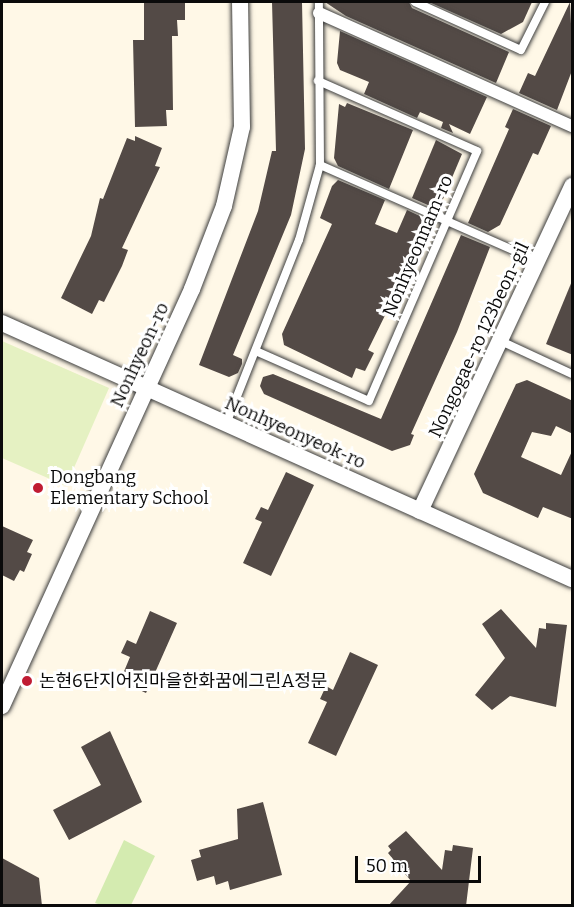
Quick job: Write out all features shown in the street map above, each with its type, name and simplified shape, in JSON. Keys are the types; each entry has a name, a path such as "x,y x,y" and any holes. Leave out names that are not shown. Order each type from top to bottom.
{"street":[{"name":"Nonhyeon-ro","path":"2,706 146,388 224,206 242,127 240,2"},
{"path":"319,7 573,126"},
{"name":"Nongogae-ro 123beon-gil","path":"420,511 573,186"},
{"name":"Nonhyeonyeok-ro","path":"2,323 573,579"}],"lane":[{"path":"418,2 521,50 545,2"},
{"path":"226,424 258,352 299,240 320,165 319,7"},
{"name":"Nonhyeonnam-ro","path":"258,352 369,401 477,151 318,81"},
{"path":"320,165 538,261"},
{"path":"501,341 573,374"}],"green space":[{"path":"2,341 109,388 66,486 2,458"},
{"path":"124,840 155,856 131,905 95,903"}],"building":[{"path":"144,2 185,2 185,20 177,20 178,36 172,36 173,110 166,110 167,126 135,127 133,40 144,40"},
{"path":"272,2 302,2 305,149 291,215 233,355 242,359 242,364 238,373 229,377 199,365 258,211 272,151 276,151"},
{"path":"325,2 409,2 412,8 509,52 496,83 346,16"},
{"path":"429,2 532,2 523,22 501,34"},
{"path":"570,2 573,68 557,110 519,93 528,73 535,76"},
{"path":"340,31 487,97 470,134 449,124 453,133 441,128 443,122 420,112 417,118 364,94 369,82 340,70 337,63"},
{"path":"347,103 413,130 389,189 338,166 334,158 339,104 345,107"},
{"path":"513,109 551,126 538,155 533,153 500,225 488,232 468,223 509,129 505,127"},
{"path":"135,136 162,148 155,166 160,167 122,248 128,250 122,266 104,302 99,300 92,314 61,298 91,236 100,198 103,199 127,138 135,141"},
{"path":"436,140 462,154 443,199 430,206 412,198"},
{"path":"338,180 385,200 375,224 397,233 407,210 424,218 427,230 368,350 374,353 365,371 356,368 352,378 284,345 282,334 332,224 320,218 332,186"},
{"path":"461,235 490,247 457,332 411,434 414,435 410,445 392,451 264,394 260,386 263,377 273,374 381,419"},
{"path":"573,281 573,355 546,344"},
{"path":"527,380 573,401 573,434 556,426 551,436 532,432 521,457 561,475 573,449 573,519 543,507 538,518 483,493 474,474 516,384"},
{"path":"286,472 314,485 271,576 243,563 262,522 255,519 261,507 268,510"},
{"path":"2,526 33,540 27,552 32,554 24,572 20,570 14,581 2,575"},
{"path":"501,609 536,648 539,628 546,629 546,623 567,625 556,707 510,696 492,710 475,695 505,658 482,624"},
{"path":"150,611 177,623 146,693 120,681 130,657 121,653 127,640 136,644"},
{"path":"350,652 378,665 336,756 308,743 327,702 320,699 326,686 333,690"},
{"path":"110,731 142,802 69,840 53,810 101,785 81,747"},
{"path":"263,802 282,875 230,890 228,881 216,885 214,876 197,881 191,860 201,857 199,850 238,839 237,809"},
{"path":"406,831 442,870 445,850 452,851 453,845 473,848 466,906 388,906 411,881 388,853 391,850 388,846"},
{"path":"2,858 39,878 42,906 2,906"}],"place":[{"name":"Dongbang Elementary School","path":"38,488"},
{"name":"논현6단지어진마을한화꿈에그린A정문","path":"27,681"}]}
